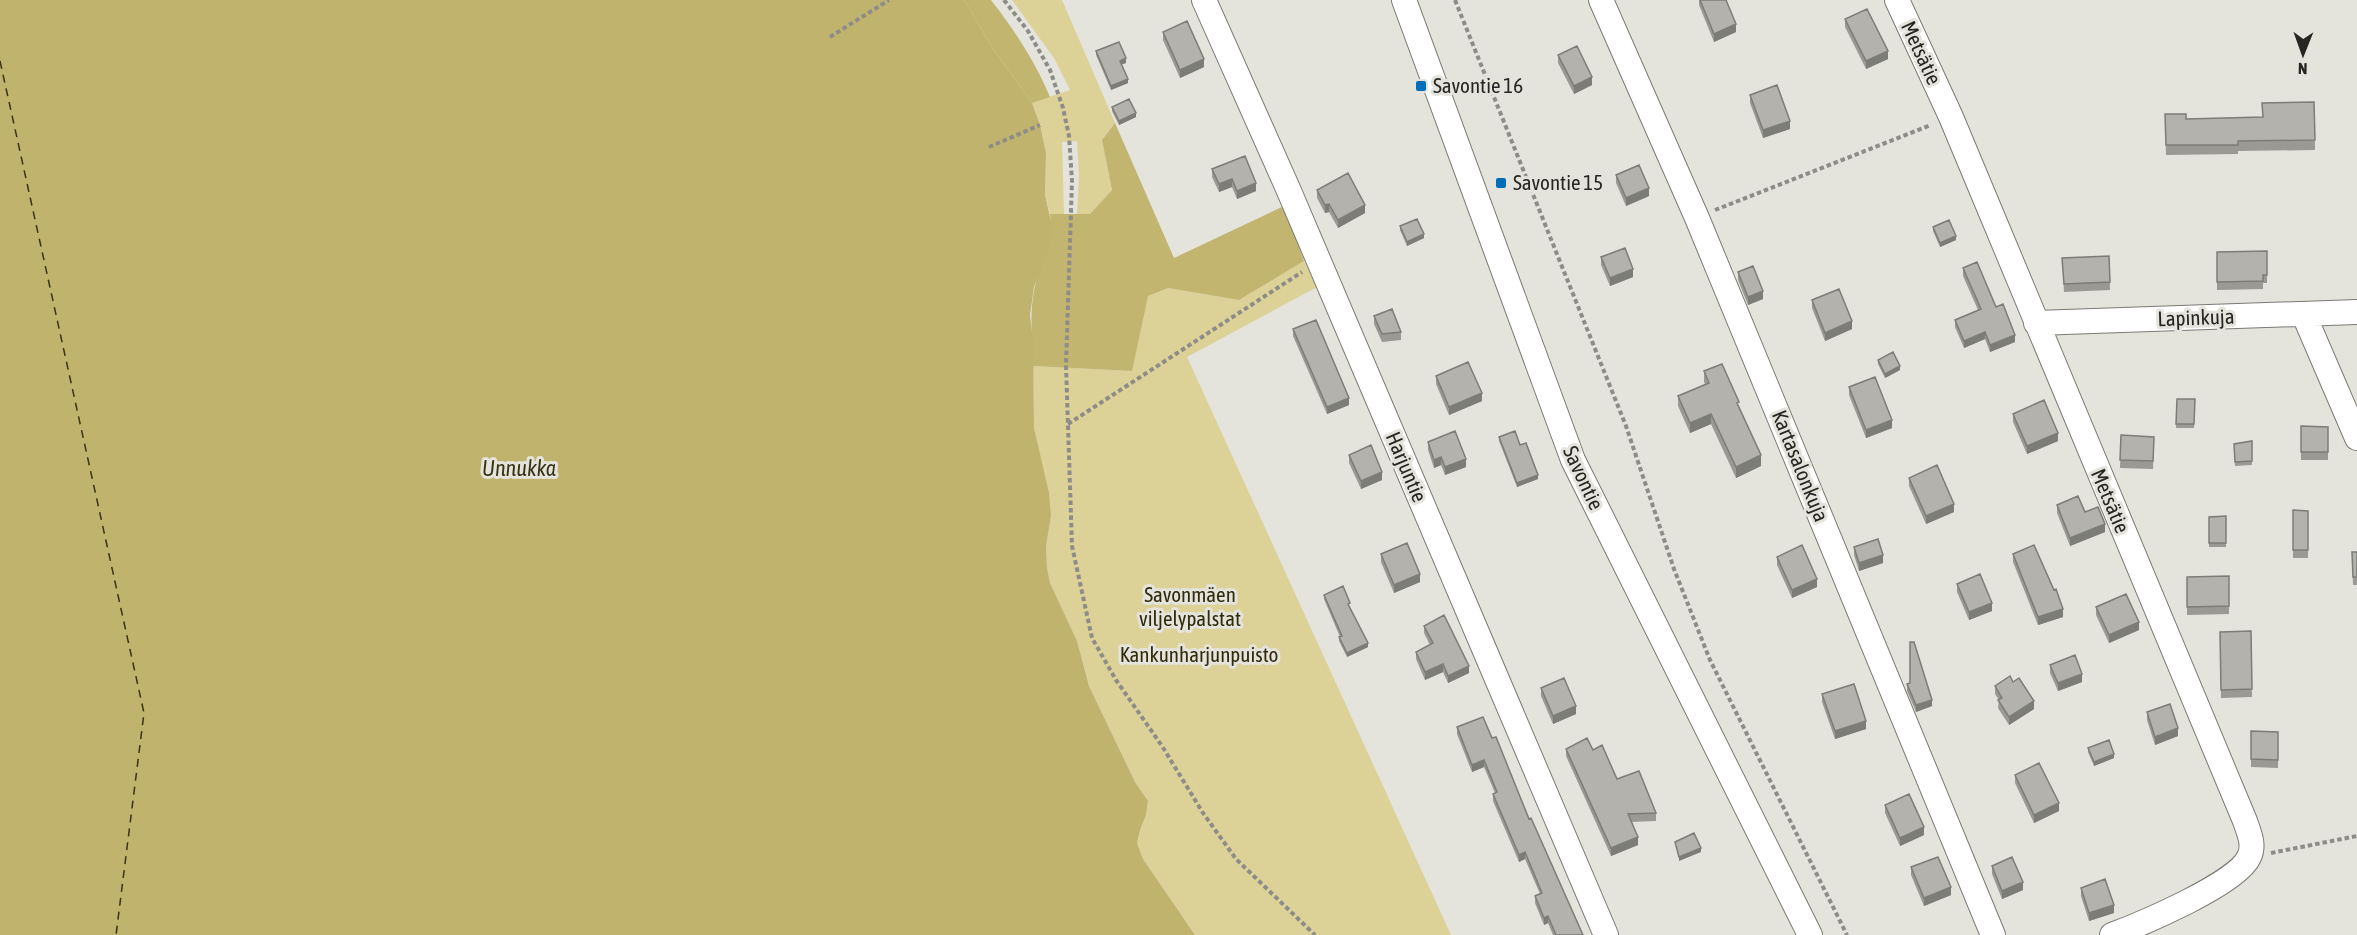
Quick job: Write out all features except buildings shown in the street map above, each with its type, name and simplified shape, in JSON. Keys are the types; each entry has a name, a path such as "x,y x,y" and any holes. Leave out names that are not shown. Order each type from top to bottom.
{"street":[{"name":"Harjuntie","path":"1204,0 1606,935"},
{"name":"Savontie","path":"1404,0 1573,460 1810,935"},
{"name":"Kartasalonkuja","path":"1601,0 1697,218 1993,935"},
{"name":"Metsätie","path":"1897,0 1952,117 2245,821 2252,842 2250,856"},
{"name":"Lapinkuja","path":"2036,323 2357,312"},
{"path":"2304,315 2357,438"},
{"path":"2112,935 2136,926 2218,885 2241,868 2250,856"}],"path":[{"path":"830,37 889,0"},
{"path":"1004,0 1028,31 1050,70 1063,108 1069,136 1072,181 1066,365 1072,546 1092,638 1116,680 1236,859 1315,935"},
{"path":"1455,0 1626,426 1674,569 1710,660 1846,935"},
{"path":"1697,218 1952,117"},
{"path":"989,147 1040,125"},
{"path":"1068,424 1318,262"},
{"path":"2250,856 2357,836"}],"green space":[{"path":"1012,0 1062,0 1115,123 1102,140 1112,190 1090,214 1077,214 1079,175 1077,141 1062,142 1064,214 1050,214 1045,195 1046,153 1032,103 1070,90 1054,58"},
{"name":"Kankunharjunpuisto","path":"1304,261 1317,287 1187,357 1451,935 1195,935 1143,859 1137,844 1148,801 1135,782 1089,686 1077,641 1050,583 1046,546 1051,516 1034,428 1033,366 1131,371 1147,296 1168,288 1239,300"}],"shaded area":[{"path":"964,0 991,0 1024,47 1050,97 1032,103 993,49"},
{"path":"1115,123 1174,258 1284,206 1304,261 1239,300 1168,288 1148,296 1132,371 1033,366 1031,319 1033,300 1036,281 1050,235 1050,214 1090,214 1112,190 1102,140"}],"water":[{"name":"Unnukka","path":"0,0 964,0 993,49 1032,103 1046,153 1045,195 1053,230 1034,287 1030,315 1033,340 1034,428 1049,493 1051,516 1046,546 1050,583 1077,641 1089,686 1135,782 1148,801 1137,843 1143,859 1195,935 0,935"}],"ferry route":[{"path":"0,61 144,713 116,935"}],"place":[{"name":"Savontie 16","path":"1421,86"},
{"name":"Savontie 15","path":"1501,183"}],"park label":[{"name":"Savonmäen viljelypalstat","path":"1190,607"}]}
